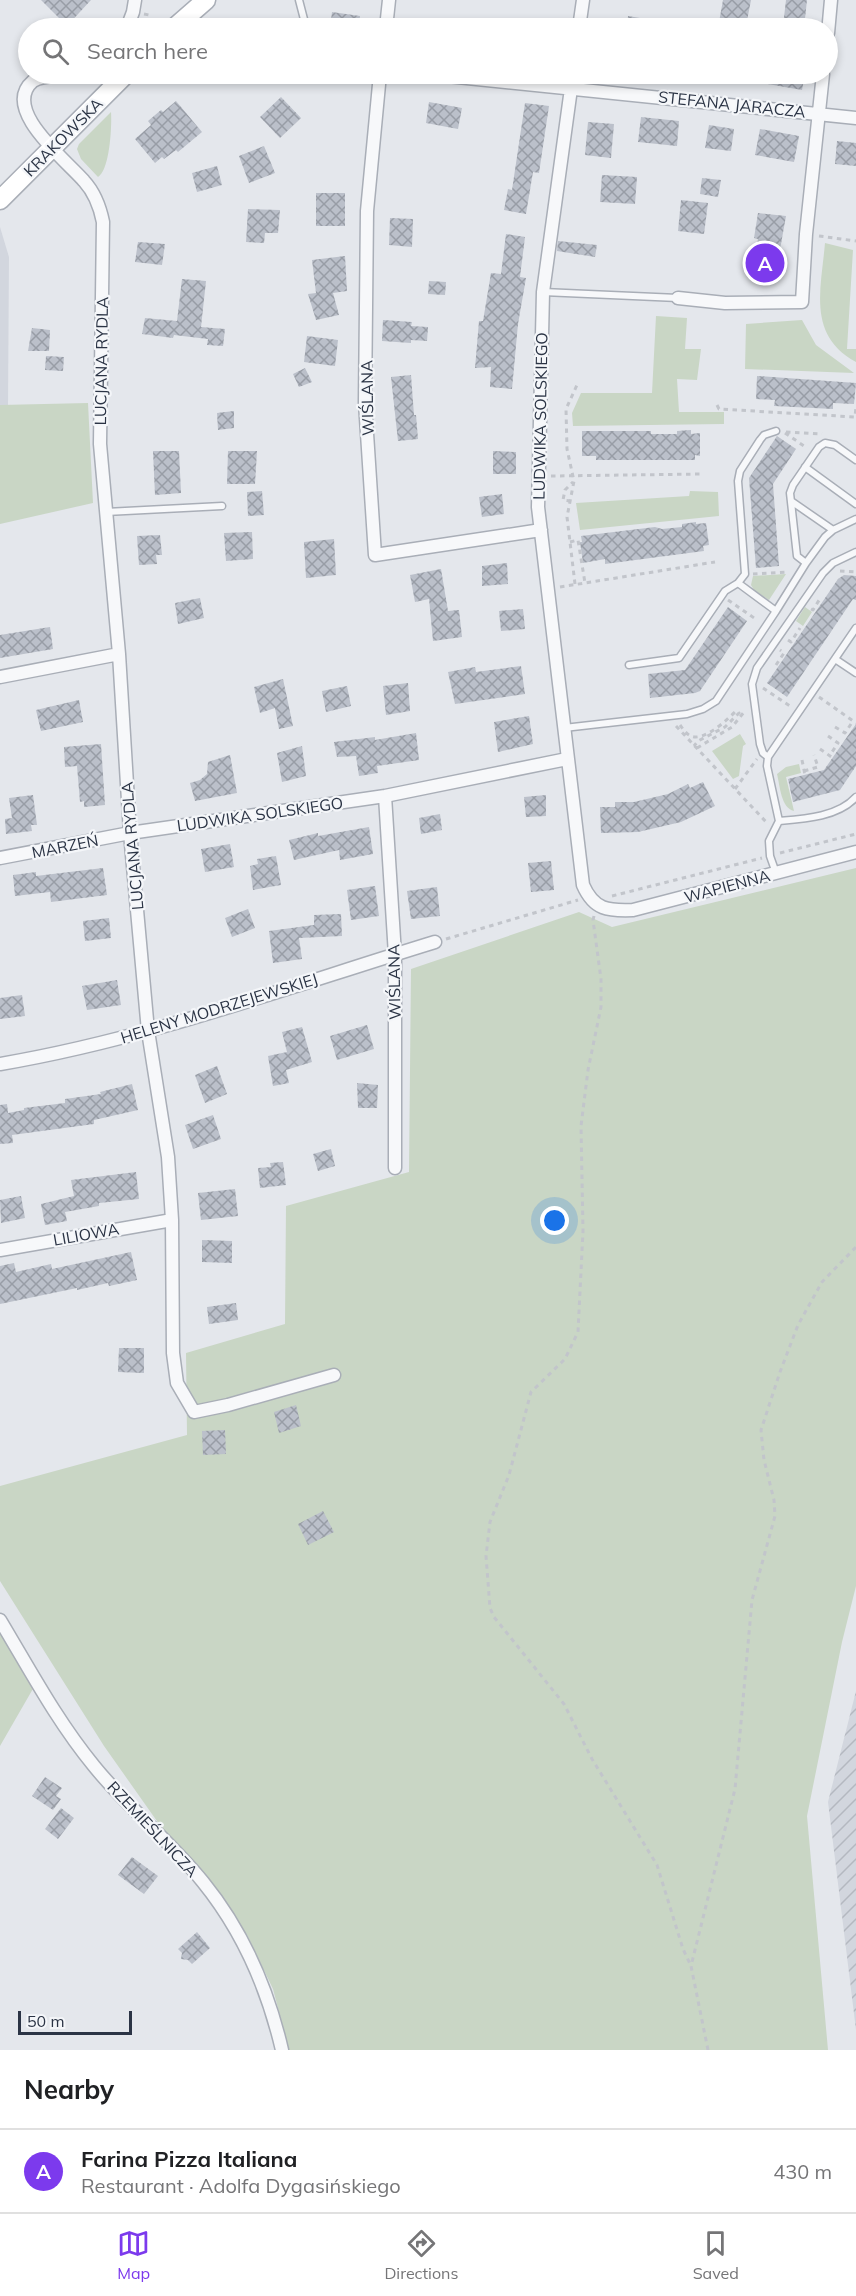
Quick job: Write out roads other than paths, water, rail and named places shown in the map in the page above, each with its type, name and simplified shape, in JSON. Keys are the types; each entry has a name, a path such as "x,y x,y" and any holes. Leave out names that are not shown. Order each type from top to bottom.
{"main road":[{"path":"185,18 206,0"},
{"name":"KRAKOWSKA","path":"0,200 116,84"}],"street":[{"path":"131,18 135,0"},
{"path":"387,18 389,0"},
{"path":"580,18 583,0"},
{"path":"829,18 831,0"},
{"name":"LUCJANA RYDLA","path":"29,84 24,90 20,101 25,121 86,182 99,206 103,222 100,444 119,654 130,833 148,1031 168,1157 177,1383 194,1412 228,1405 334,1375"},
{"name":"WIŚLANA","path":"379,84 367,211 365,403 375,555 541,530"},
{"name":"STEFANA JARACZA","path":"538,84 856,118"},
{"name":"LUDWIKA SOLSKIEGO","path":"571,84 543,292 538,507 579,864 588,897 603,901"},
{"path":"678,298 725,303 802,302 822,84"},
{"path":"0,677 119,654"},
{"name":"LUDWIKA SOLSKIEGO","path":"130,833 385,796 567,759"},
{"name":"WIŚLANA","path":"385,796 395,955 395,1168"},
{"name":"MARZEŃ","path":"0,858 130,833"},
{"name":"WAPIENNA","path":"603,901 612,911 633,910 856,852"},
{"name":"HELENY MODRZEJEWSKIEJ","path":"0,1064 99,1044 148,1031 435,942"},
{"name":"LILIOWA","path":"0,1250 172,1220"},
{"name":"RZEMIEŚLNICZA","path":"0,1620 75,1742 96,1769 203,1882 240,1935 265,1993 282,2050"}],"lane":[{"path":"299,0 304,18"},
{"path":"543,292 678,298"},
{"path":"629,665 679,658 725,591 738,583 745,574 738,481 740,471 764,435 776,432"},
{"path":"806,562 797,556 790,493 793,485 819,447 825,443 835,445 856,460"},
{"path":"805,467 856,504"},
{"path":"791,501 833,530"},
{"path":"106,512 222,506"},
{"path":"563,728 687,714 703,709 716,701 806,562 825,537 833,530 856,519"},
{"path":"768,758 763,753 760,744 752,684 757,668 823,573 833,563 856,552"},
{"path":"845,556 856,558"},
{"path":"738,583 776,611"},
{"path":"776,873 768,841 779,821 767,766 768,758 856,629"},
{"path":"835,659 856,673"},
{"path":"779,821 818,816 837,810 856,797"}],"place":[{"name":"Farina Pizza Italiana","path":"765,263"}]}
